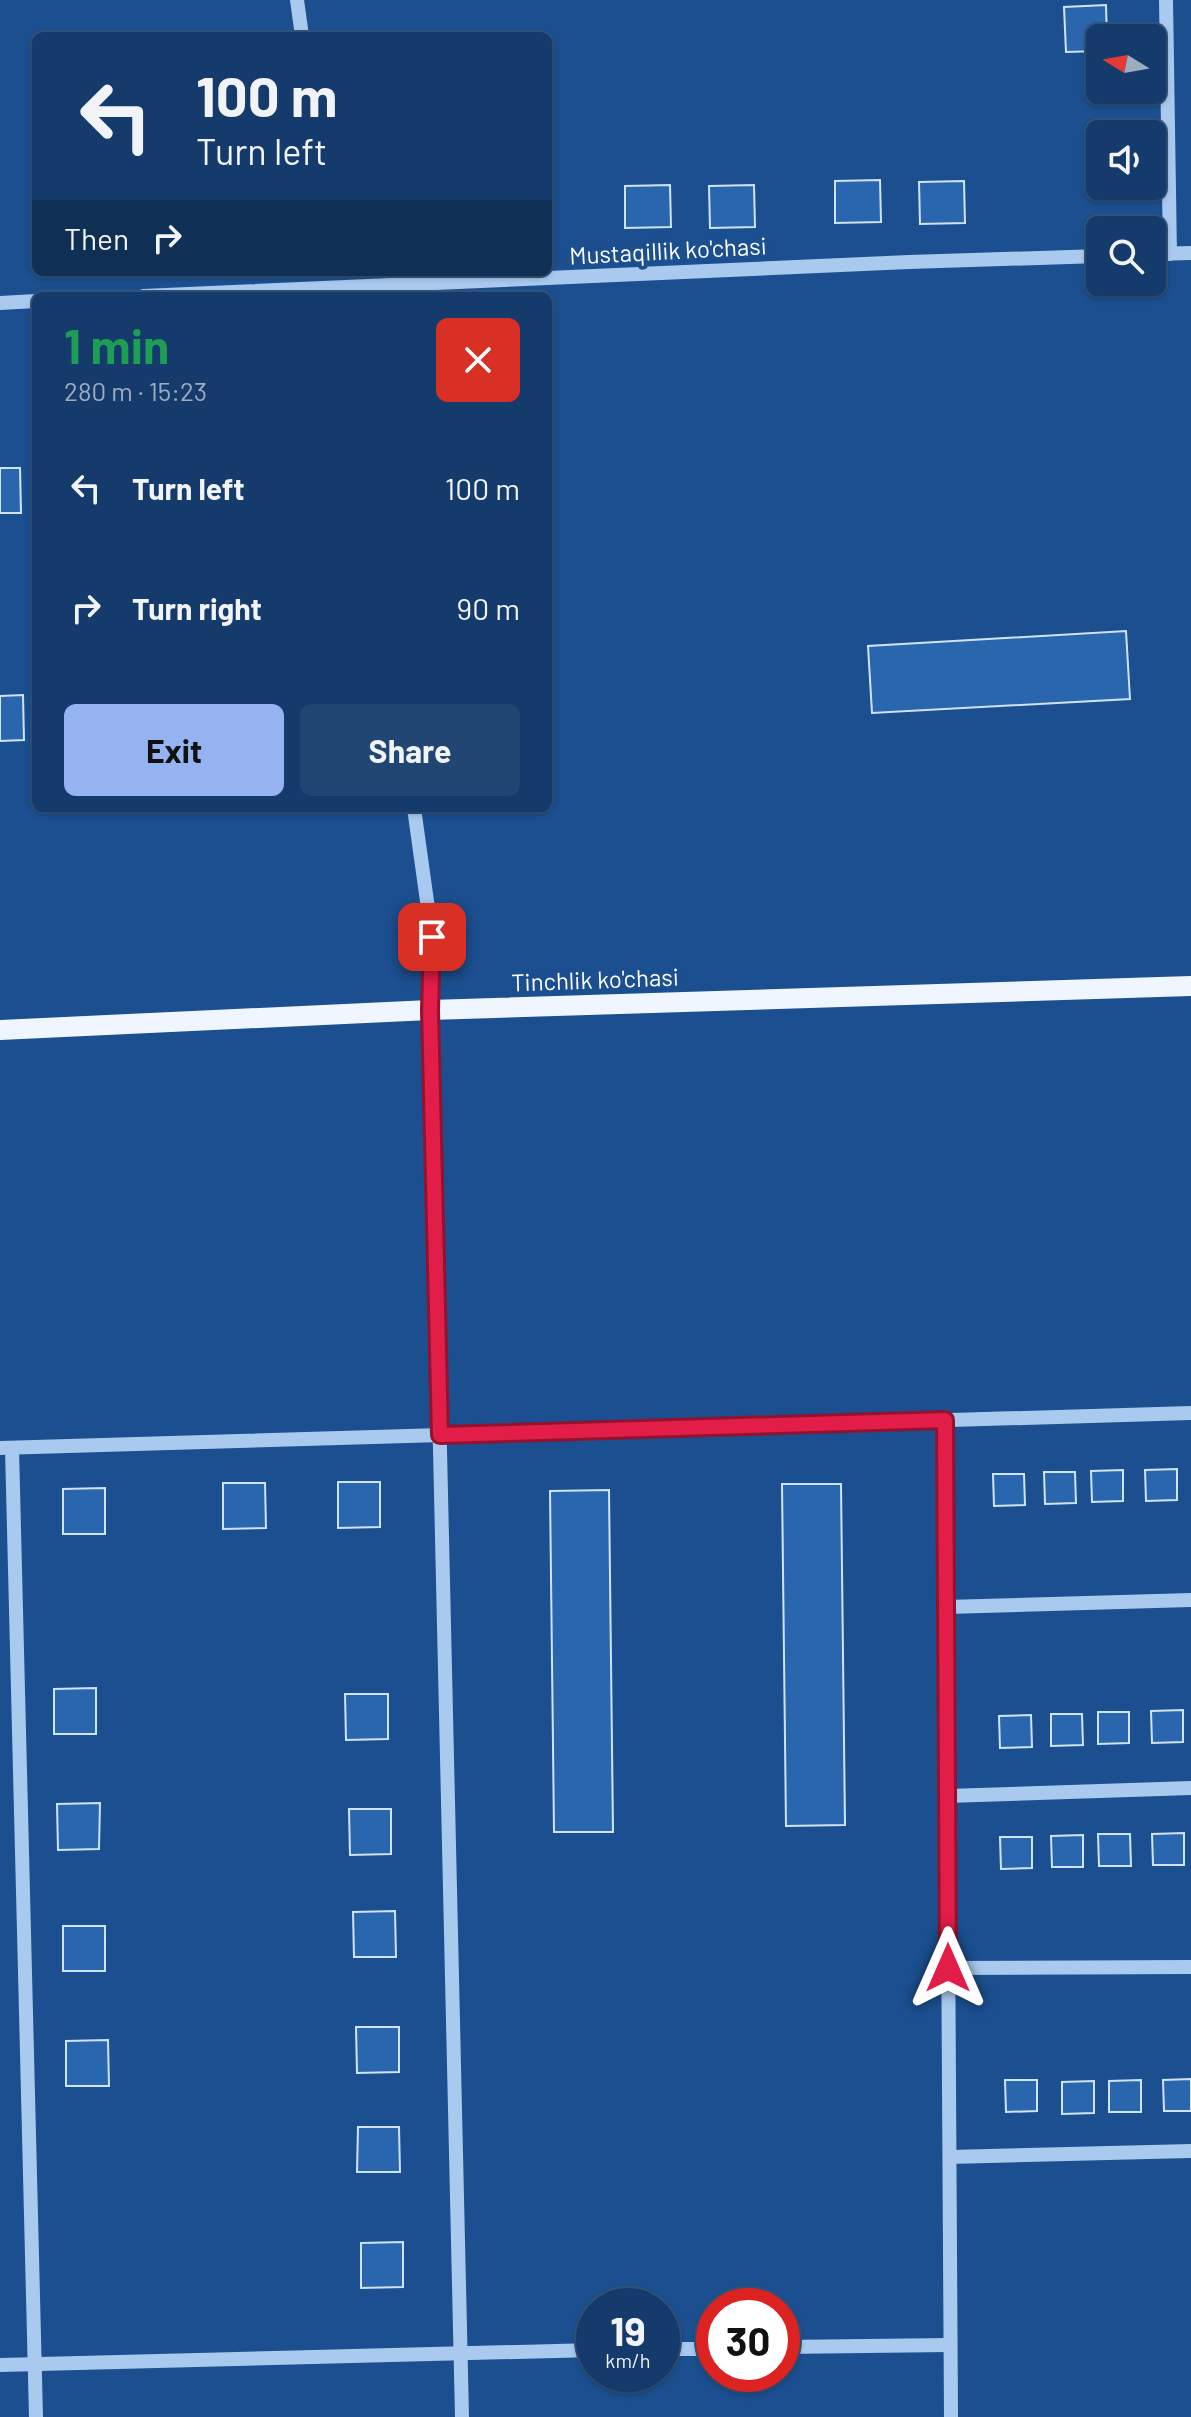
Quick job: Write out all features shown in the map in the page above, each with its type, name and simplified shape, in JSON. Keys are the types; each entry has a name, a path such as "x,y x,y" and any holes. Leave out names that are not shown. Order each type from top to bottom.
{"main road":[{"name":"Tinchlik ko'chasi","path":"0,1030 430,1010 1191,986"}],"street":[{"path":"297,0 301,32"},
{"path":"1166,0 1170,254"},
{"path":"1166,254 1191,253"},
{"name":"Mustaqillik ko'chasi","path":"214,292 1086,256"},
{"path":"0,303 32,301"},
{"path":"415,812 432,937 430,1010 462,2417"},
{"path":"36,2417 6,1448 1191,1413"},
{"path":"945,1420 951,2417"},
{"path":"946,1607 1191,1600"},
{"path":"947,1796 1191,1788"},
{"path":"948,1968 1191,1967"},
{"path":"950,2157 1191,2151"},
{"path":"800,2347 950,2345"},
{"path":"0,2365 576,2350"}],"building":[{"path":"1106,5 1107,24 1086,24 1086,51 1066,52 1064,7"},
{"path":"880,180 881,222 835,223 835,181"},
{"path":"964,181 965,223 920,224 919,182"},
{"path":"670,185 671,227 625,228 625,186"},
{"path":"754,185 755,227 710,228 709,186"},
{"path":"0,468 20,468 21,513 0,513"},
{"path":"1126,631 1130,699 872,713 868,646"},
{"path":"23,695 24,740 0,741 0,696"},
{"path":"1177,1469 1177,1500 1146,1501 1145,1470"},
{"path":"1123,1470 1123,1501 1092,1502 1091,1471"},
{"path":"1044,1472 1075,1472 1076,1503 1045,1504"},
{"path":"993,1474 1024,1474 1025,1505 994,1506"},
{"path":"338,1482 380,1482 380,1527 338,1528"},
{"path":"223,1483 265,1483 266,1528 223,1529"},
{"path":"782,1484 841,1484 845,1825 786,1826"},
{"path":"105,1488 105,1534 63,1534 63,1489"},
{"path":"609,1490 613,1832 554,1832 550,1491"},
{"path":"96,1688 96,1734 54,1734 54,1689"},
{"path":"345,1694 388,1694 388,1739 346,1740"},
{"path":"1183,1710 1183,1742 1152,1743 1151,1711"},
{"path":"1098,1712 1129,1712 1129,1743 1098,1744"},
{"path":"1051,1714 1082,1714 1083,1745 1051,1746"},
{"path":"1031,1715 1032,1747 1000,1748 999,1716"},
{"path":"100,1803 99,1849 58,1850 57,1804"},
{"path":"349,1809 391,1809 391,1854 350,1855"},
{"path":"1184,1833 1184,1865 1153,1865 1152,1834"},
{"path":"1098,1834 1130,1834 1131,1866 1099,1866"},
{"path":"1083,1835 1083,1867 1052,1867 1051,1836"},
{"path":"1000,1837 1032,1837 1032,1868 1001,1869"},
{"path":"395,1911 396,1957 354,1957 353,1912"},
{"path":"63,1926 105,1926 105,1971 63,1971"},
{"path":"356,2027 399,2027 399,2072 357,2073"},
{"path":"108,2040 109,2086 66,2086 66,2041"},
{"path":"1191,2079 1191,2111 1164,2111 1163,2080"},
{"path":"1005,2080 1037,2080 1037,2111 1006,2112"},
{"path":"1141,2080 1141,2112 1109,2112 1109,2081"},
{"path":"1094,2081 1094,2113 1062,2114 1062,2082"},
{"path":"358,2127 399,2127 400,2172 357,2172"},
{"path":"403,2242 403,2287 361,2288 361,2243"}],"route":[{"path":"432,937 430,1010 440,1435 945,1420 948,1968"}]}
